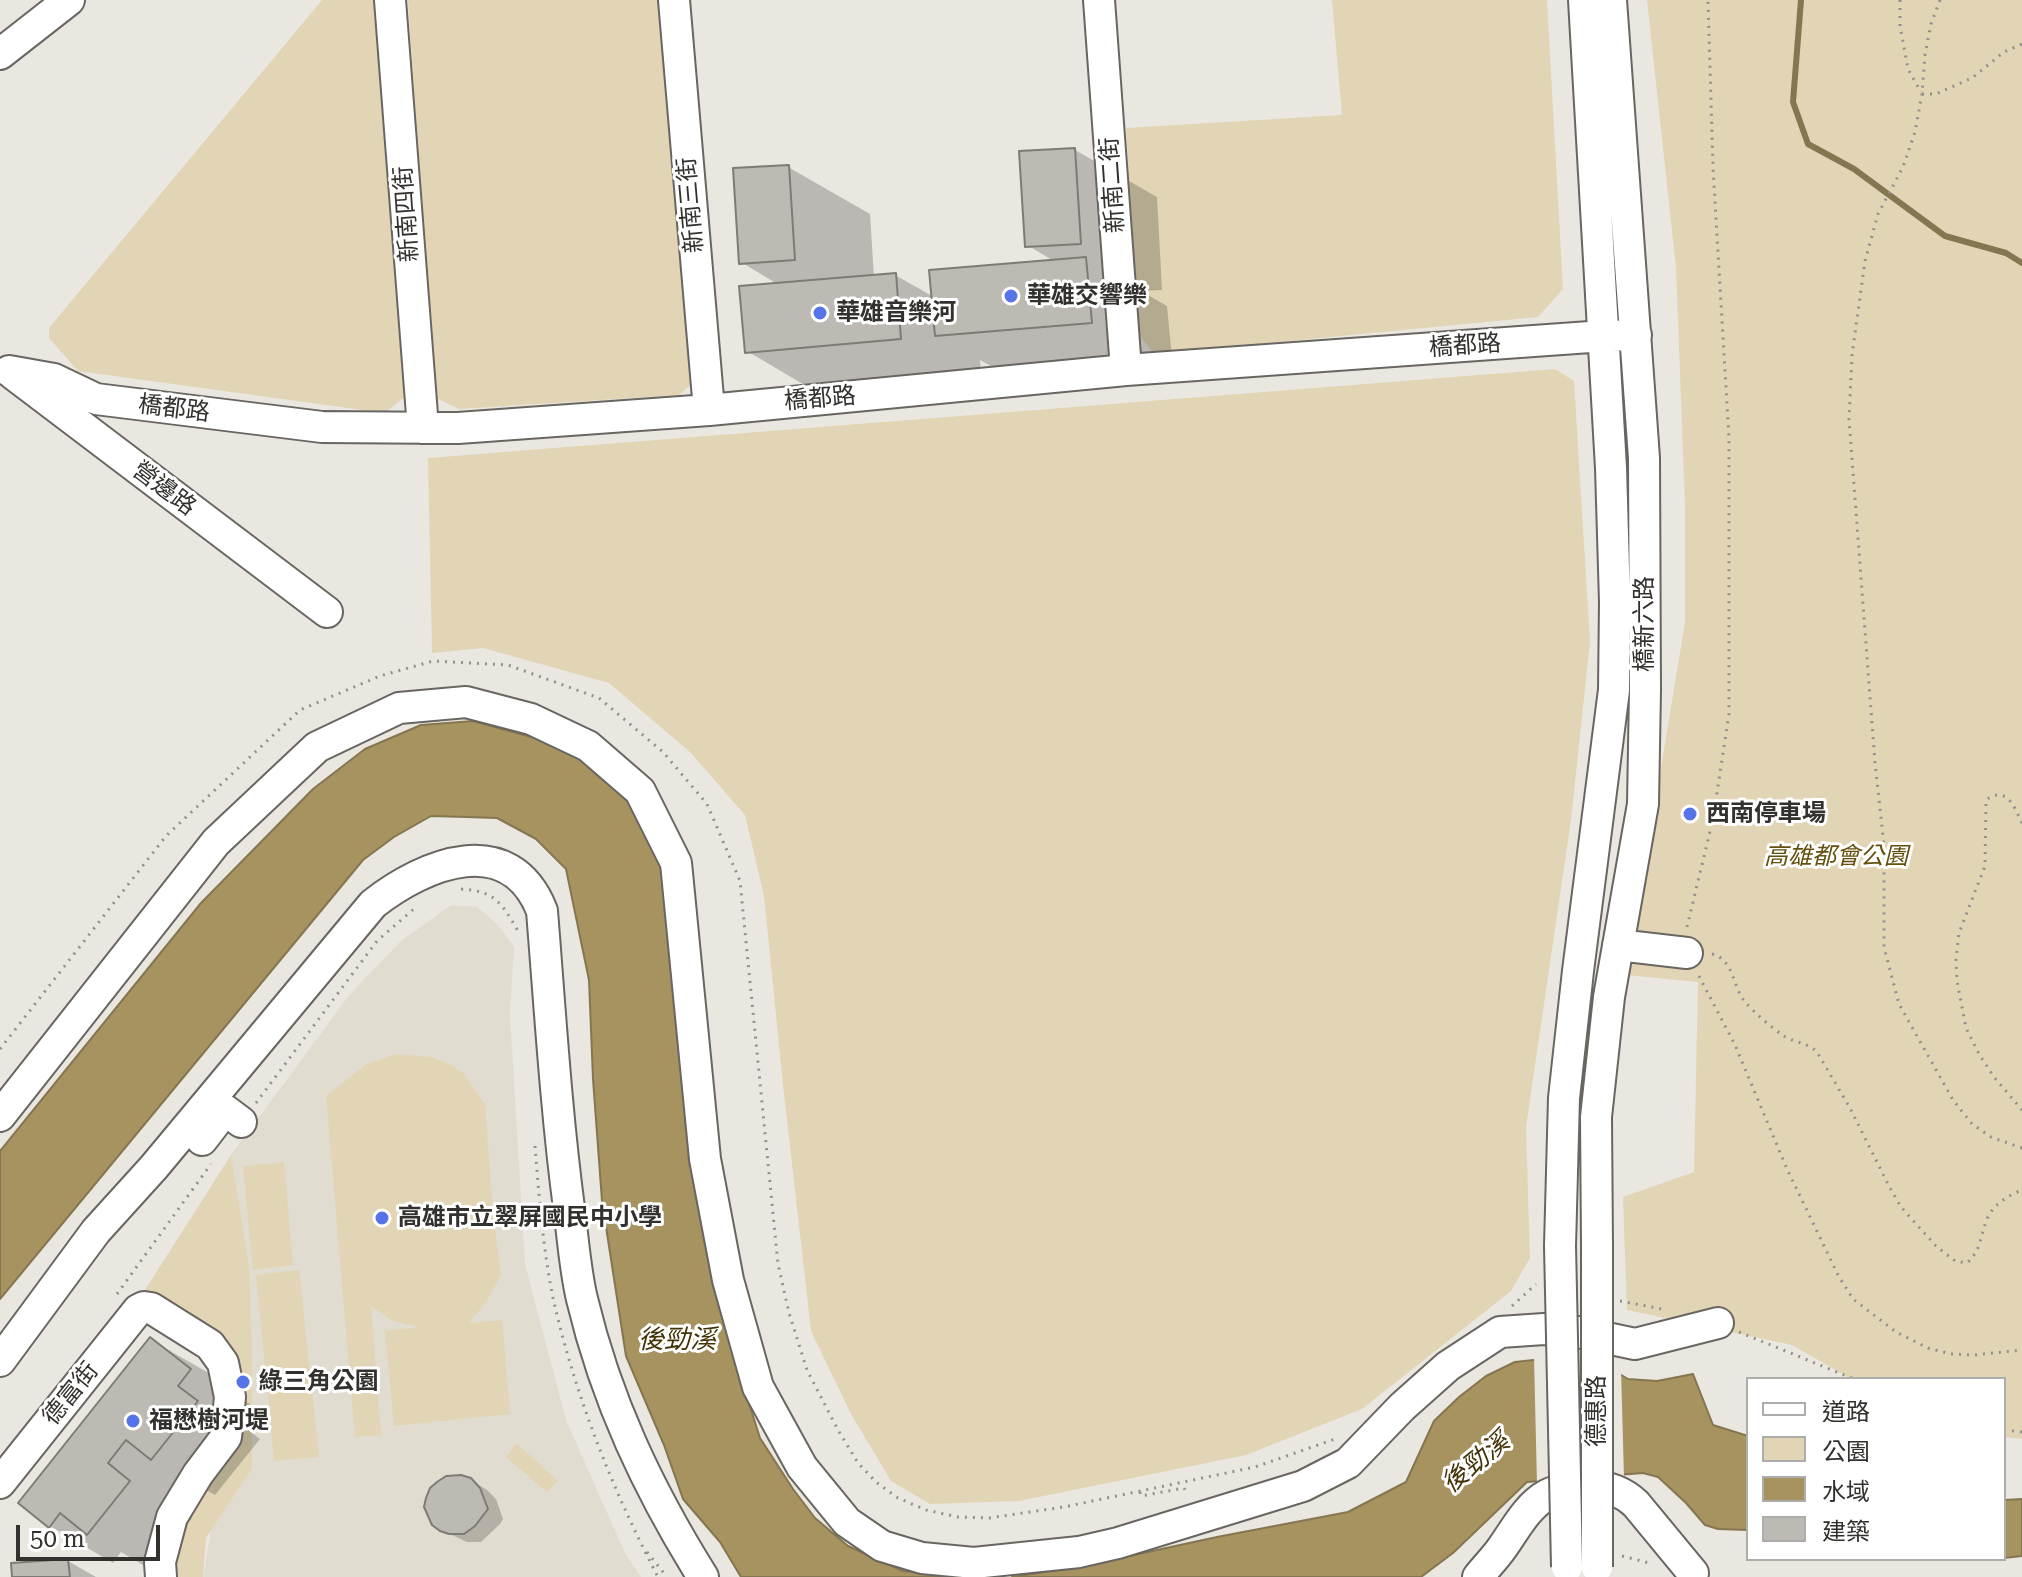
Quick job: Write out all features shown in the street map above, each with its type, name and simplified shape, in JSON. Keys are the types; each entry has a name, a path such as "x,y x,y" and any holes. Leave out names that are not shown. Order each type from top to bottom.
{"street":[{"path":"0,54 69,0"},
{"name":"新南四街","path":"390,0 423,428"},
{"name":"新南三街","path":"674,0 709,410"},
{"name":"新南二街","path":"1099,0 1126,370"},
{"name":"橋新六路","path":"1560,1246 1564,1098 1614,690 1611,468 1584,0"},
{"name":"橋新六路","path":"1597,1246 1596,1117 1609,997 1643,804 1645,676 1644,458 1611,0"},
{"name":"橋都路","path":"4,369 54,379 96,399 322,427 458,428 709,410 1126,370 1636,335"},
{"name":"營邊路","path":"4,369 327,612"},
{"path":"0,1116 216,842 317,747 399,708 466,702 531,719 588,746 640,791 676,863 705,1159 728,1280 758,1387 802,1467 847,1522 882,1546 922,1558 974,1563 1079,1552 1118,1543 1303,1486 1348,1463 1402,1407 1448,1366 1500,1332 1544,1329 1578,1332 1635,1344 1718,1323"},
{"path":"0,1361 96,1231 154,1167 373,904 394,888 431,869 478,859 490,862 514,872 536,895 542,911 561,1149 581,1294 592,1339 639,1465 675,1533 703,1577"},
{"path":"1618,945 1687,953"},
{"path":"154,1167 187,1155 225,1110 241,1122"},
{"name":"德惠路","path":"1560,1246 1567,1572"},
{"name":"德惠路","path":"1597,1246 1597,1572"},
{"name":"德富街","path":"0,1483 138,1310 151,1308 210,1345 223,1363 230,1397 226,1437 198,1474 172,1517 160,1562 161,1577"},
{"path":"1478,1577 1527,1512 1544,1496 1558,1490 1592,1486 1625,1495 1636,1504 1693,1573"}],"path":[{"path":"1708,0 1713,168 1729,438 1729,714 1713,819 1687,926 1687,953 1735,1045 1794,1183 1838,1275 1853,1299 1896,1332 1928,1348 1963,1355 2022,1350"},
{"path":"1900,0 1900,26 1908,69 1922,94"},
{"path":"1940,0 1925,54 1915,132 1903,167 1878,214 1865,261 1852,355 1849,419 1884,845 1884,947 1899,1004 1953,1100 1972,1124 1991,1137 2022,1148"},
{"path":"1922,94 1936,94 1972,78 2004,52 2022,44"},
{"path":"0,1049 166,836 300,710 380,676 433,661 508,665 599,698 663,752 707,804 740,881 778,1264 789,1313 807,1370 858,1463 876,1482 898,1498 926,1510 958,1517 989,1518 1064,1507 1255,1467 1343,1436"},
{"path":"2022,823 2006,798 1999,794 1986,800 1985,866 1959,933 1956,959 1966,1028 1994,1077 2022,1110"},
{"path":"457,889 482,891 495,898 519,933"},
{"path":"241,1122 377,941 415,908"},
{"path":"1687,953 1716,954 1723,958 1744,1002 1785,1037 1811,1045 1850,1108 1901,1207 1936,1246 1955,1261 1967,1263 1976,1255 1988,1216 2012,1194 2022,1190"},
{"path":"535,1140 541,1219 550,1280 572,1372 623,1507 658,1577"},
{"path":"109,1304 214,1159"},
{"path":"1513,1305 1537,1284"},
{"path":"1718,1323 1849,1377"},
{"path":"640,1543 667,1577"}],"shaded area":[{"name":"高雄市立翠屏國民中小學","path":"451,905 477,907 498,925 514,947 510,1015 525,1264 566,1420 625,1553 641,1577 203,1577 211,1530 252,1469 252,1344 231,1155 350,994 402,940"}],"green space":[{"path":"322,0 384,0 411,392 387,411 377,412 78,371 49,338 49,328"},
{"path":"408,0 661,0 695,381 679,395 459,409 434,397"},
{"path":"1332,0 1547,0 1563,289 1538,317 1154,354 1139,335 1126,128 1342,115"},
{"name":"高雄都會公園","path":"1647,0 2022,0 2022,1439 2006,1437 2006,1377 1848,1377 1792,1345 1627,1310 1623,1197 1694,1172 1698,982 1627,975 1685,622 1685,506 1676,268"},
{"path":"1555,369 1574,381 1590,642 1571,820 1526,1127 1530,1258 1511,1291 1362,1409 1246,1455 1019,1501 930,1504 891,1481 851,1414 811,1331 764,896 745,815 690,752 609,683 483,648 432,653 428,458"},
{"path":"396,1054 432,1057 449,1064 463,1073 485,1104 501,1275 486,1302 469,1323 502,1320 510,1414 394,1426 385,1331 419,1327 393,1321 371,1306 381,1435 355,1437 326,1096 367,1064"},
{"name":"綠三角公園","path":"231,1155 249,1265 252,1469 206,1538 203,1577 161,1577 160,1562 231,1434 217,1342 145,1290"},
{"path":"284,1162 293,1265 253,1270 243,1166"},
{"path":"299,1270 319,1457 274,1461 256,1275"},
{"path":"516,1443 558,1481 547,1492 506,1457"}],"water":[{"name":"後勁溪","path":"473,721 571,748 641,804 672,876 738,1369 760,1438 815,1518 848,1546 903,1571 958,1577 741,1577 720,1542 683,1499 626,1356 602,1201 589,980 566,869 536,839 497,818 431,816 394,837 363,860 0,1299 0,1151 201,903 313,789 365,749 421,725"},
{"name":"後勁溪","path":"1561,1357 1601,1363 1628,1379 1657,1381 1693,1374 1713,1425 1746,1435 1746,1530 1718,1529 1705,1525 1658,1477 1643,1473 1527,1482 1453,1553 1421,1577 1012,1577 1083,1566 1348,1512 1406,1482 1434,1421 1486,1376 1515,1362"},
{"path":"2022,1499 2022,1556 2006,1558 2006,1500"}],"pier":[{"path":"1561,1353 1601,1359 1621,1370 1624,1478 1537,1485 1534,1356"}],"building":[{"name":"華雄交響樂","path":"1075,148 1081,244 1025,247 1019,151"},
{"name":"華雄音樂河","path":"789,165 795,260 739,264 733,168"},
{"name":"華雄交響樂","path":"1086,257 1092,323 935,336 929,270"},
{"name":"華雄音樂河","path":"896,273 901,339 745,353 739,286"},
{"name":"福懋樹河堤","path":"150,1337 191,1369 178,1386 198,1401 151,1460 126,1440 108,1463 130,1481 87,1535 60,1513 49,1528 18,1503"},
{"path":"446,1476 471,1478 480,1488 488,1509 464,1534 449,1534 432,1525 424,1507 430,1488"},
{"path":"68,1559 70,1577 12,1577 11,1563"}],"waterway":[{"path":"1801,0 1793,102 1808,144 1854,169 1945,236 2006,253 2022,263"}],"place":[{"name":"華雄交響樂","path":"1011,296"},
{"name":"華雄音樂河","path":"820,313"},
{"name":"西南停車場","path":"1690,814"},
{"name":"高雄市立翠屏國民中小學","path":"382,1218"},
{"name":"綠三角公園","path":"243,1382"},
{"name":"福懋樹河堤","path":"133,1421"}]}
